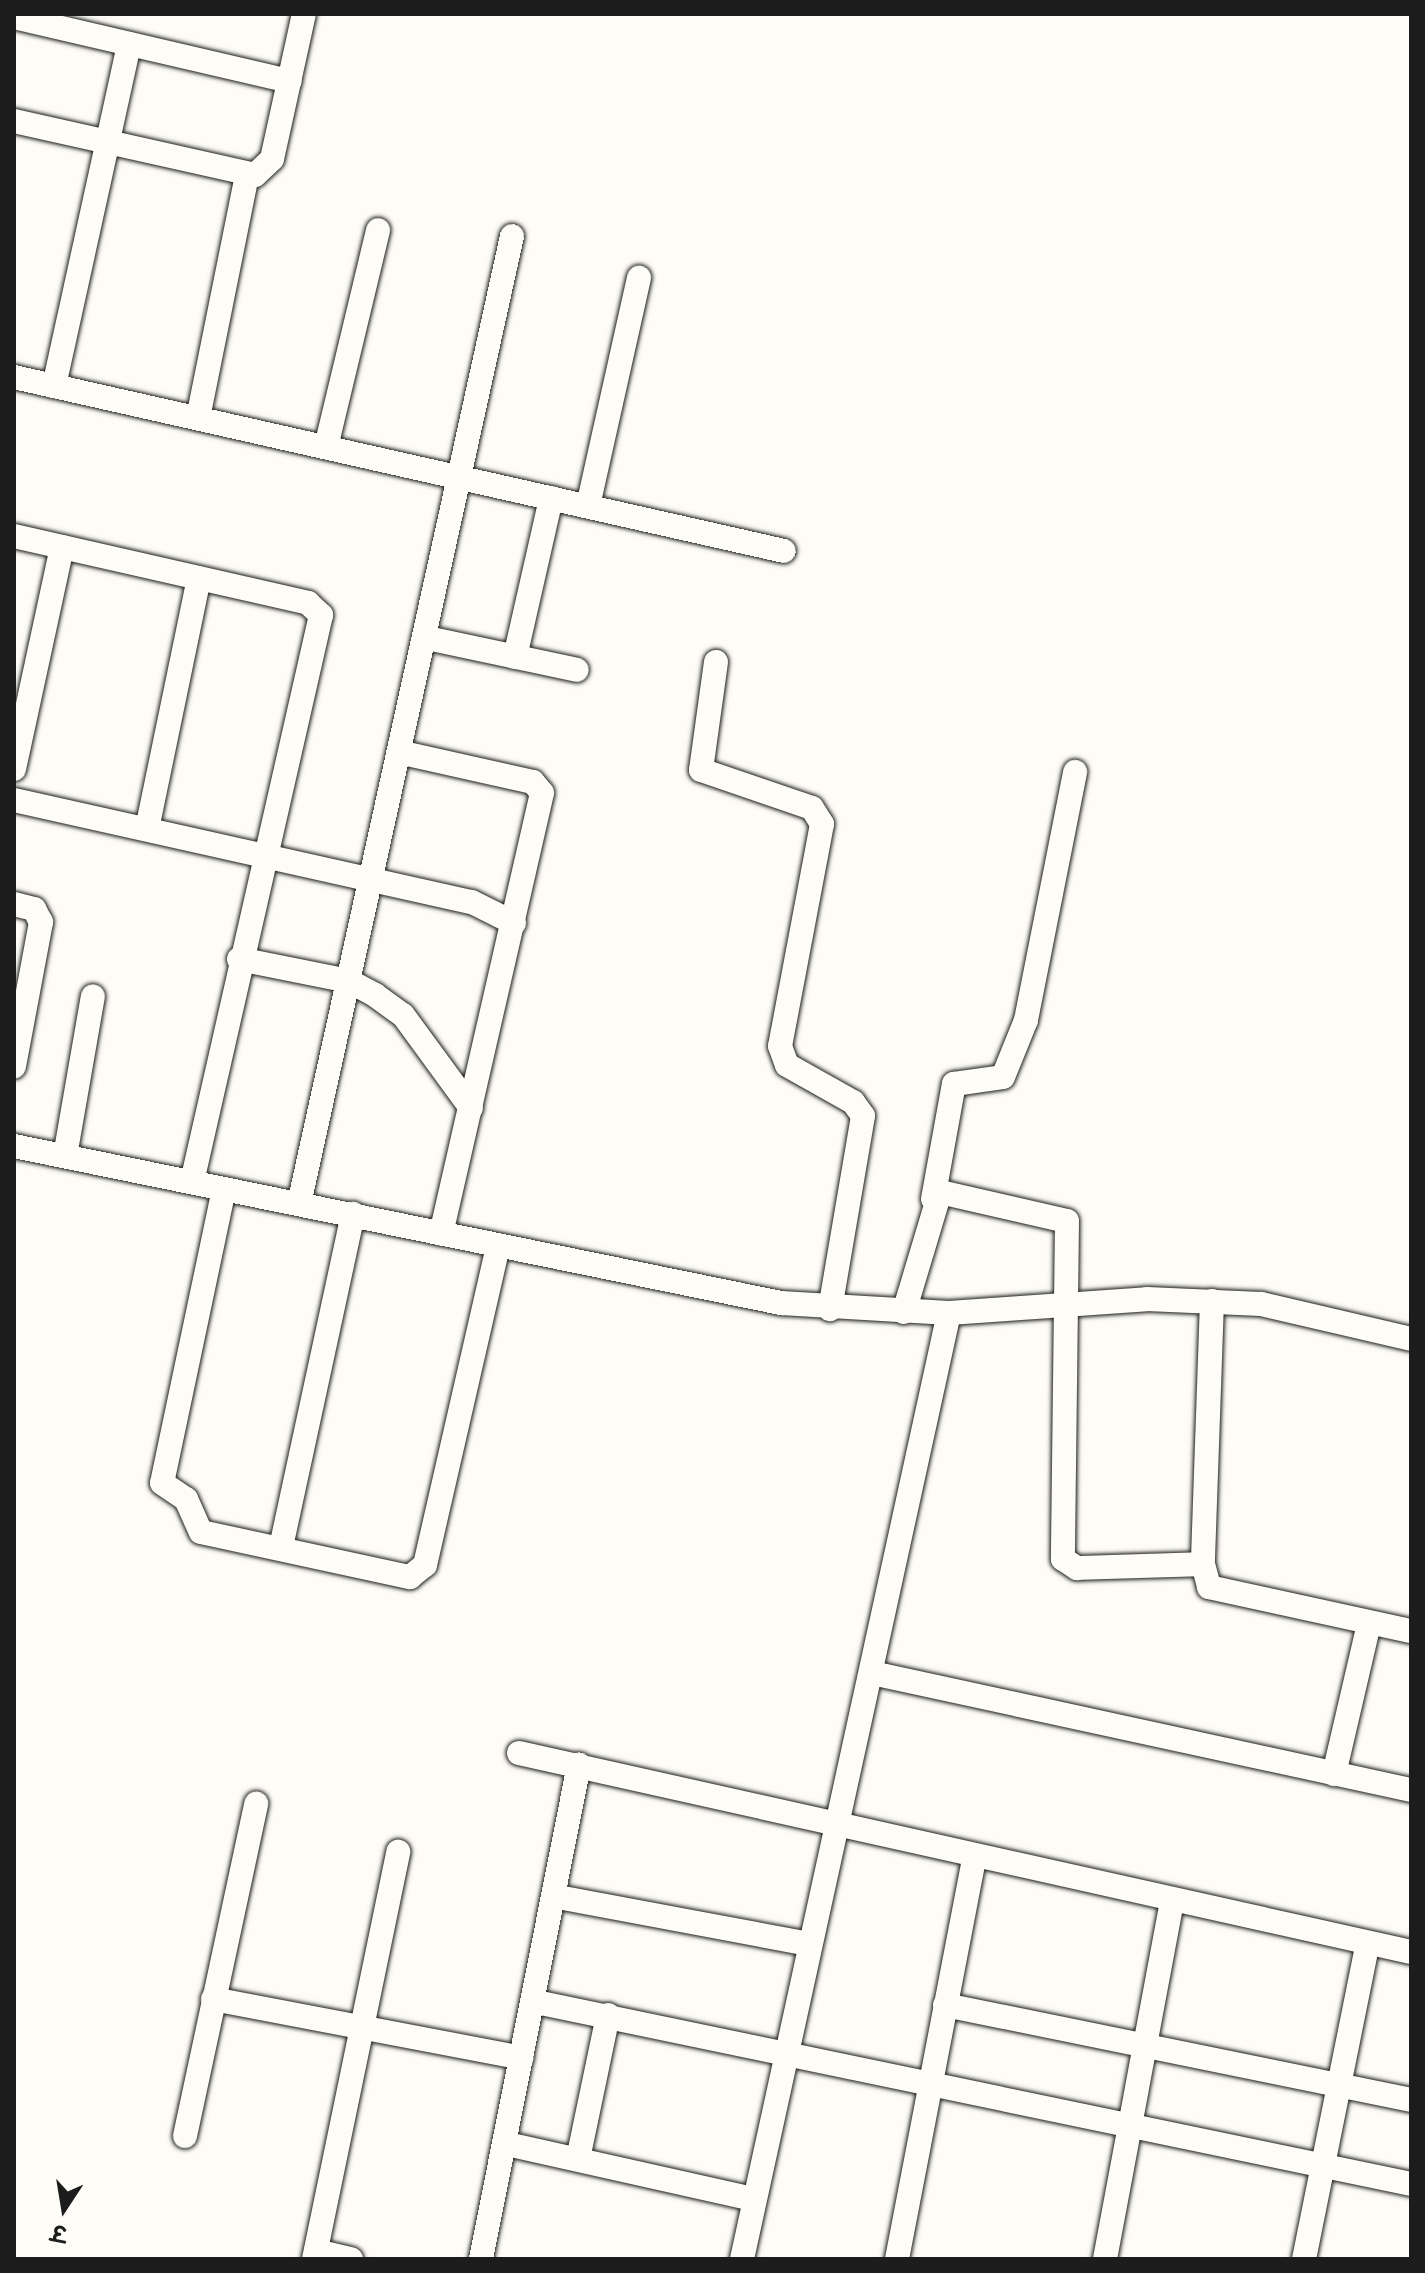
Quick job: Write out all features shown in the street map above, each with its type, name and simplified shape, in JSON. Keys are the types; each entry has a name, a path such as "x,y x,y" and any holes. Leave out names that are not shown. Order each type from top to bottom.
{"street":[{"path":"14,121 247,175 261,173 272,159 304,14"},
{"path":"30,18 290,81"},
{"path":"54,386 129,44"},
{"path":"198,418 247,175"},
{"path":"326,447 378,230"},
{"path":"299,1204 403,753 512,236"},
{"path":"588,506 639,278"},
{"path":"14,377 784,551"},
{"path":"515,657 551,498"},
{"path":"14,536 308,603 321,615 263,853 192,1182"},
{"path":"14,769 62,547"},
{"path":"147,829 199,578"},
{"path":"427,638 577,670"},
{"path":"716,662 701,770 812,808 822,824 780,1046 787,1065 853,1102 863,1116 830,1309"},
{"path":"403,753 540,788 514,923 441,1234"},
{"path":"904,1312 933,1199 954,1084 1003,1077 1026,1020 1075,772"},
{"path":"14,800 472,902 514,923"},
{"path":"14,904 34,909 41,922 14,1066"},
{"path":"239,959 349,981 403,1015 471,1108"},
{"path":"65,1156 93,996"},
{"path":"14,1146 441,1234 830,1309 949,1313 1066,1305 1212,1301 1261,1304 1411,1339"},
{"path":"224,1189 161,1478 186,1499 201,1532 410,1577 423,1571 498,1245"},
{"path":"933,1199 951,1191 1067,1221 1063,1559 1077,1568 1203,1564"},
{"path":"281,1547 353,1214"},
{"path":"1212,1301 1203,1564 1214,1590 1411,1631"},
{"path":"742,2259 949,1313"},
{"path":"1334,1774 1369,1623"},
{"path":"872,1673 1411,1790"},
{"path":"519,1753 1411,1952"},
{"path":"481,2259 507,2144 521,2058 558,1897 579,1765"},
{"path":"185,2136 256,1804"},
{"path":"351,2259 315,2255 364,2029 398,1852"},
{"path":"897,2259 975,1855"},
{"path":"558,1897 810,1944"},
{"path":"1105,2259 1130,2130 1142,2045 1172,1900"},
{"path":"1304,2259 1368,1943"},
{"path":"213,1999 521,2058"},
{"path":"536,2002 608,2015 784,2057 1130,2130 1411,2184"},
{"path":"945,2005 1411,2100"},
{"path":"578,2159 608,2015"},
{"path":"507,2144 753,2199"}]}
